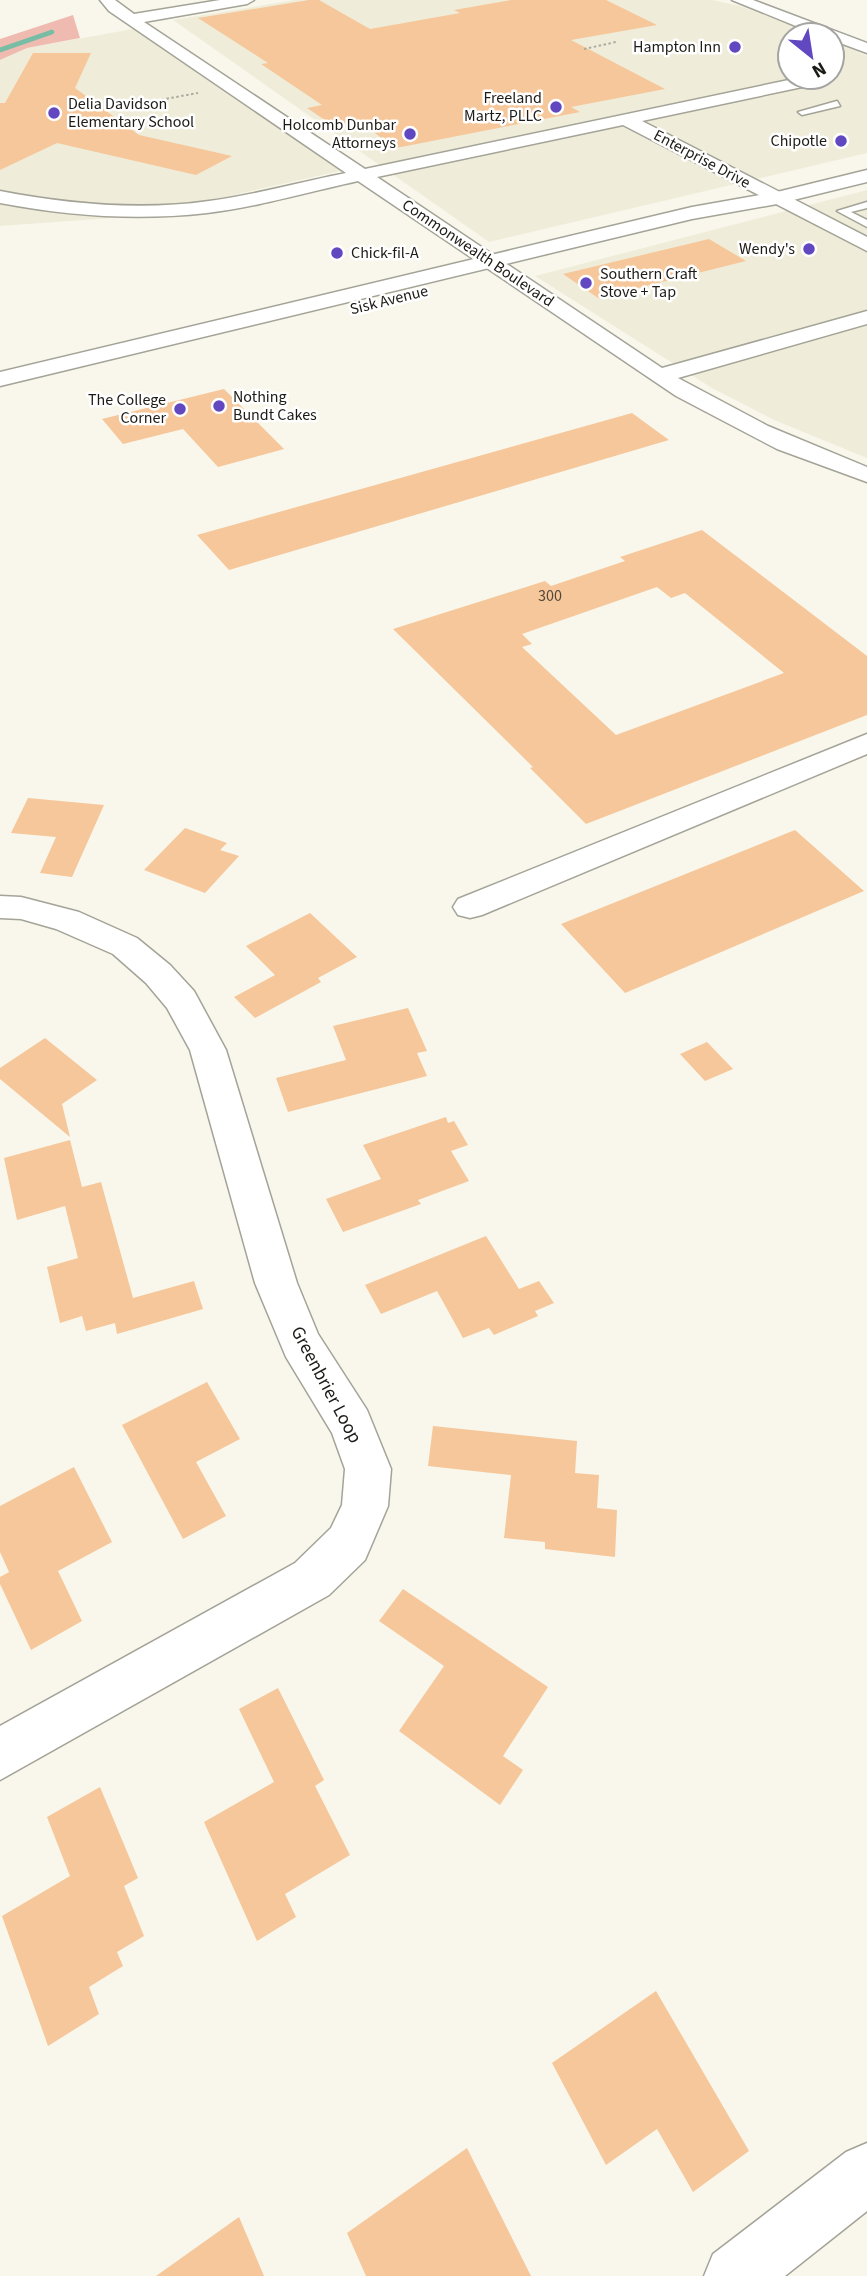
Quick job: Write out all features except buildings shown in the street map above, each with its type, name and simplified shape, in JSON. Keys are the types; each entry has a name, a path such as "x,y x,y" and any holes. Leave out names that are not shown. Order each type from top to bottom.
{"street":[{"name":"Commonwealth Boulevard","path":"107,0 659,376 723,415 780,443 867,475"},
{"path":"133,19 247,0"},
{"path":"739,0 764,7 867,48"},
{"path":"0,197 74,210 121,213 210,207 776,88"},
{"name":"Enterprise Drive","path":"627,120 867,245"},
{"name":"Sisk Avenue","path":"0,379 706,223 777,198 867,176"},
{"name":"Sisk Avenue","path":"0,395 498,267"},
{"path":"659,376 867,317"},
{"path":"470,907 867,743"},
{"name":"Greenbrier Loop","path":"0,907 21,908 68,920 125,946 158,974 184,1004 208,1050 276,1283 300,1344 351,1424 368,1469 365,1506 348,1544 312,1579 0,1754"},
{"path":"735,2276 867,2173"}],"lane":[{"path":"802,112 837,104"},
{"path":"865,207 842,211 867,224"},
{"path":"849,210 867,218"}],"path":[{"path":"584,49 617,42"},
{"path":"132,105 206,92"}],"shaded area":[{"path":"295,0 712,0 740,6 780,21 776,21 776,91 846,91 846,47 867,56 867,153 489,242 173,20"},
{"path":"73,15 80,38 27,48 0,60 0,39"},
{"path":"144,27 276,118 340,171 140,216 0,226 0,60 27,48"},
{"path":"867,190 867,458 774,420 712,388 535,276"}],"waterway":[{"path":"0,50 52,32"}],"place":[{"name":"Hampton Inn","path":"735,47"},
{"name":"Freeland Martz, PLLC","path":"556,107"},
{"name":"Delia Davidson Elementary School","path":"54,113"},
{"name":"Holcomb Dunbar Attorneys","path":"410,134"},
{"name":"Chipotle","path":"841,141"},
{"name":"Wendy's","path":"809,249"},
{"name":"Chick-fil-A","path":"337,253"},
{"name":"Southern Craft Stove + Tap","path":"586,283"},
{"name":"Nothing Bundt Cakes","path":"219,406"},
{"name":"The College Corner","path":"180,409"}]}
